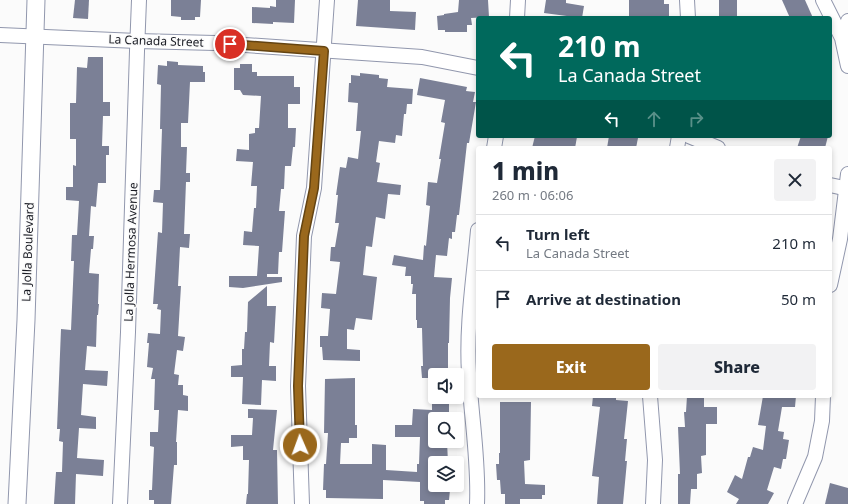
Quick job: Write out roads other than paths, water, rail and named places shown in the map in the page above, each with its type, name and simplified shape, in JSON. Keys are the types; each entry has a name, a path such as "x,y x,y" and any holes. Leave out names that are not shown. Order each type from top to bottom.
{"main road":[{"name":"La Jolla Boulevard","path":"17,504 26,312 36,0"}],"street":[{"name":"La Jolla Hermosa Avenue","path":"120,504 128,332 139,0"},
{"path":"302,504 298,386 304,236 314,188 327,0"},
{"path":"517,16 518,0"},
{"path":"687,0 688,16"},
{"path":"824,0 832,16"},
{"path":"832,17 842,38 848,63"},
{"path":"848,21 846,25 848,63"},
{"name":"La Canada Street","path":"0,35 215,43 422,57 476,68"},
{"path":"695,138 713,146"},
{"path":"832,276 840,239 848,174"},
{"path":"832,185 847,189"},
{"path":"476,251 469,326 469,372 478,479 477,504"},
{"path":"650,398 655,460 653,504"},
{"path":"795,504 815,458 822,421 823,398"}]}
